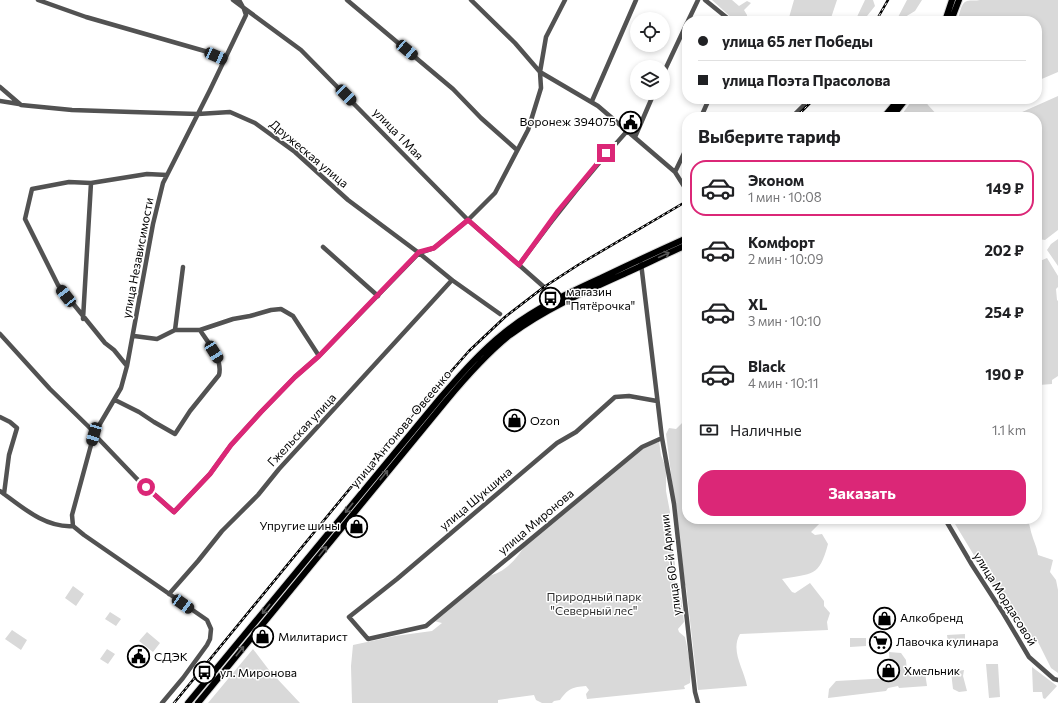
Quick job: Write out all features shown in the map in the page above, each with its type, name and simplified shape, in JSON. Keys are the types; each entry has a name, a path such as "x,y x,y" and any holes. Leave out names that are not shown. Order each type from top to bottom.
{"highway":[{"path":"947,16 952,0"},
{"path":"953,16 959,0"},
{"path":"888,112 895,104"},
{"path":"896,112 902,104"},
{"name":"улица Антонова-Овсеенко","path":"641,262 682,241"},
{"name":"улица Антонова-Овсеенко","path":"198,703 461,374 485,349 506,331 521,324 559,298 641,262 682,247"},
{"name":"улица Антонова-Овсеенко","path":"188,703 329,538"}],"street":[{"path":"38,0 86,17 208,52 225,59"},
{"name":"улица 1 Мая","path":"233,0 301,50 468,220 544,287"},
{"name":"улица Независимости","path":"75,527 72,515 94,434 121,388 127,366 134,336 153,224 166,175 198,114 246,15 239,0"},
{"path":"347,0 453,89 481,118 517,150"},
{"path":"471,0 515,43 540,72 592,101 628,130 634,137 675,172 682,183"},
{"path":"0,334 50,389 92,430 94,434 137,479 174,512 210,474 231,445 261,412 295,377 319,356 419,252 434,248 468,220 495,193 528,130 541,88 540,72 546,37 566,0"},
{"path":"592,101 636,0"},
{"path":"691,16 698,0"},
{"path":"704,0 725,16"},
{"path":"670,60 682,34"},
{"path":"0,87 21,105"},
{"path":"634,137 651,100"},
{"name":"Дружеская улица","path":"0,101 21,105 72,110 198,114 230,112 255,123 295,152 348,200 419,252 452,280 500,314"},
{"path":"797,112 804,105"},
{"path":"519,265 558,211 606,153 628,130"},
{"path":"675,172 682,157"},
{"path":"127,366 114,350 104,343 83,319 58,286 25,219 32,189 69,182 91,183 147,174 166,175"},
{"path":"83,319 91,183"},
{"path":"323,247 378,296"},
{"name":"улица 60-й Армии","path":"641,262 657,401 674,504 698,703"},
{"path":"175,330 184,267"},
{"name":"Гжельская улица","path":"168,594 198,561 222,531 258,495 279,469 452,280"},
{"path":"134,336 157,339 175,330 200,330 233,319 271,310 281,310 292,316 319,356"},
{"path":"115,400 139,412 174,434 190,411 219,375 221,369 218,359 200,330"},
{"name":"улица Шукшина","path":"426,626 368,639 349,617 397,579 557,443 576,432 616,397 629,396 657,401"},
{"path":"0,417 10,422 17,428 9,455 2,492 24,510 35,516 65,526 75,527 168,594 207,620 212,629 208,645 162,703"},
{"name":"улица Миронова","path":"426,626 642,446 662,438"},
{"name":"улица Мордасовой","path":"948,524 1029,657 1054,679 1058,680"}],"green space":[{"path":"712,0 732,0 739,6 747,1 751,3 744,10 747,16 730,16"},
{"path":"794,0 837,0 832,16 789,16"},
{"path":"865,0 873,0 875,6 867,16 857,16"},
{"path":"907,0 922,0 915,11 907,16 899,16"},
{"path":"1058,0 1058,72 1042,79 1042,16 959,16 963,4 969,1"},
{"path":"1058,96 1058,230 1045,240 1042,240 1042,112 1022,112"},
{"path":"909,104 927,104 934,112 904,112"},
{"path":"1058,239 1058,266 1047,250 1051,244"},
{"path":"1047,258 1058,276 1058,287 1056,289 1058,301 1058,376 1052,380 1052,384 1042,385 1042,260"},
{"path":"682,423 682,524 819,524 811,532 815,535 822,534 828,544 821,563 813,572 782,579 792,592 795,593 810,583 824,601 824,606 830,613 827,622 828,630 740,634 736,647 747,686 698,690 666,434 669,428 676,429"},
{"name":"Природный парк \"Северный лес\"","path":"655,441 657,443 659,441 661,455 666,468 666,491 670,512 669,532 675,564 675,581 679,593 675,593 675,599 681,597 684,622 678,629 679,632 685,637 690,666 690,683 684,686 685,689 587,699 586,694 589,690 586,686 581,686 571,689 565,693 560,700 552,703 542,703 536,700 534,695 498,700 498,703 352,703 351,666 353,645 395,636 432,631 442,623 434,621 487,576 493,575 505,569 515,560 526,543 642,447"},
{"path":"955,524 1029,524 1038,555 1053,560 1050,572 1056,580 1058,590 1058,673 1051,668 1037,640 1028,638 1018,628"},
{"path":"73,586 84,594 76,606 65,598"},
{"path":"110,612 121,619 116,626 105,619"},
{"path":"12,630 27,640 21,650 5,639"},
{"path":"147,632 160,643 153,652 139,641"},
{"path":"965,634 965,642 948,643 947,635"},
{"path":"850,638 866,638 866,646 850,647"},
{"path":"107,649 115,654 108,664 100,659"},
{"path":"253,649 269,670 300,703 208,703"},
{"path":"889,652 901,653 906,660 907,672 914,672 915,674 925,673 927,686 899,688 898,686 888,688 886,691 828,698 829,689 836,681 891,678"},
{"path":"986,664 998,664 1000,697 989,698"},
{"path":"1032,667 1057,686 1045,699 1043,698 1042,692 1033,692"},
{"path":"964,670 963,676 967,691 959,692 953,689 951,672"}],"railway":[{"path":"879,16 888,0"},
{"path":"801,112 809,104"},
{"path":"174,703 380,452 469,351 505,317 544,287 578,265 682,204"}],"place":[{"name":"Воронеж 394075","path":"631,122"},
{"name":"магазин \"Пятёрочка\"","path":"550,299"},
{"name":"Ozon","path":"515,421"},
{"name":"Упругие шины","path":"356,526"},
{"name":"Алкобренд","path":"884,618"},
{"name":"Милитарист","path":"263,637"},
{"name":"Лавочка кулинара","path":"881,642"},
{"name":"СДЭК","path":"139,657"},
{"name":"Хмельник","path":"889,671"},
{"name":"ул. Миронова","path":"205,673"}],"route":[{"path":"146,487 174,512 210,474 231,445 261,412 295,377 319,356 419,252 434,248 468,220 519,265 558,211 606,153"}]}
